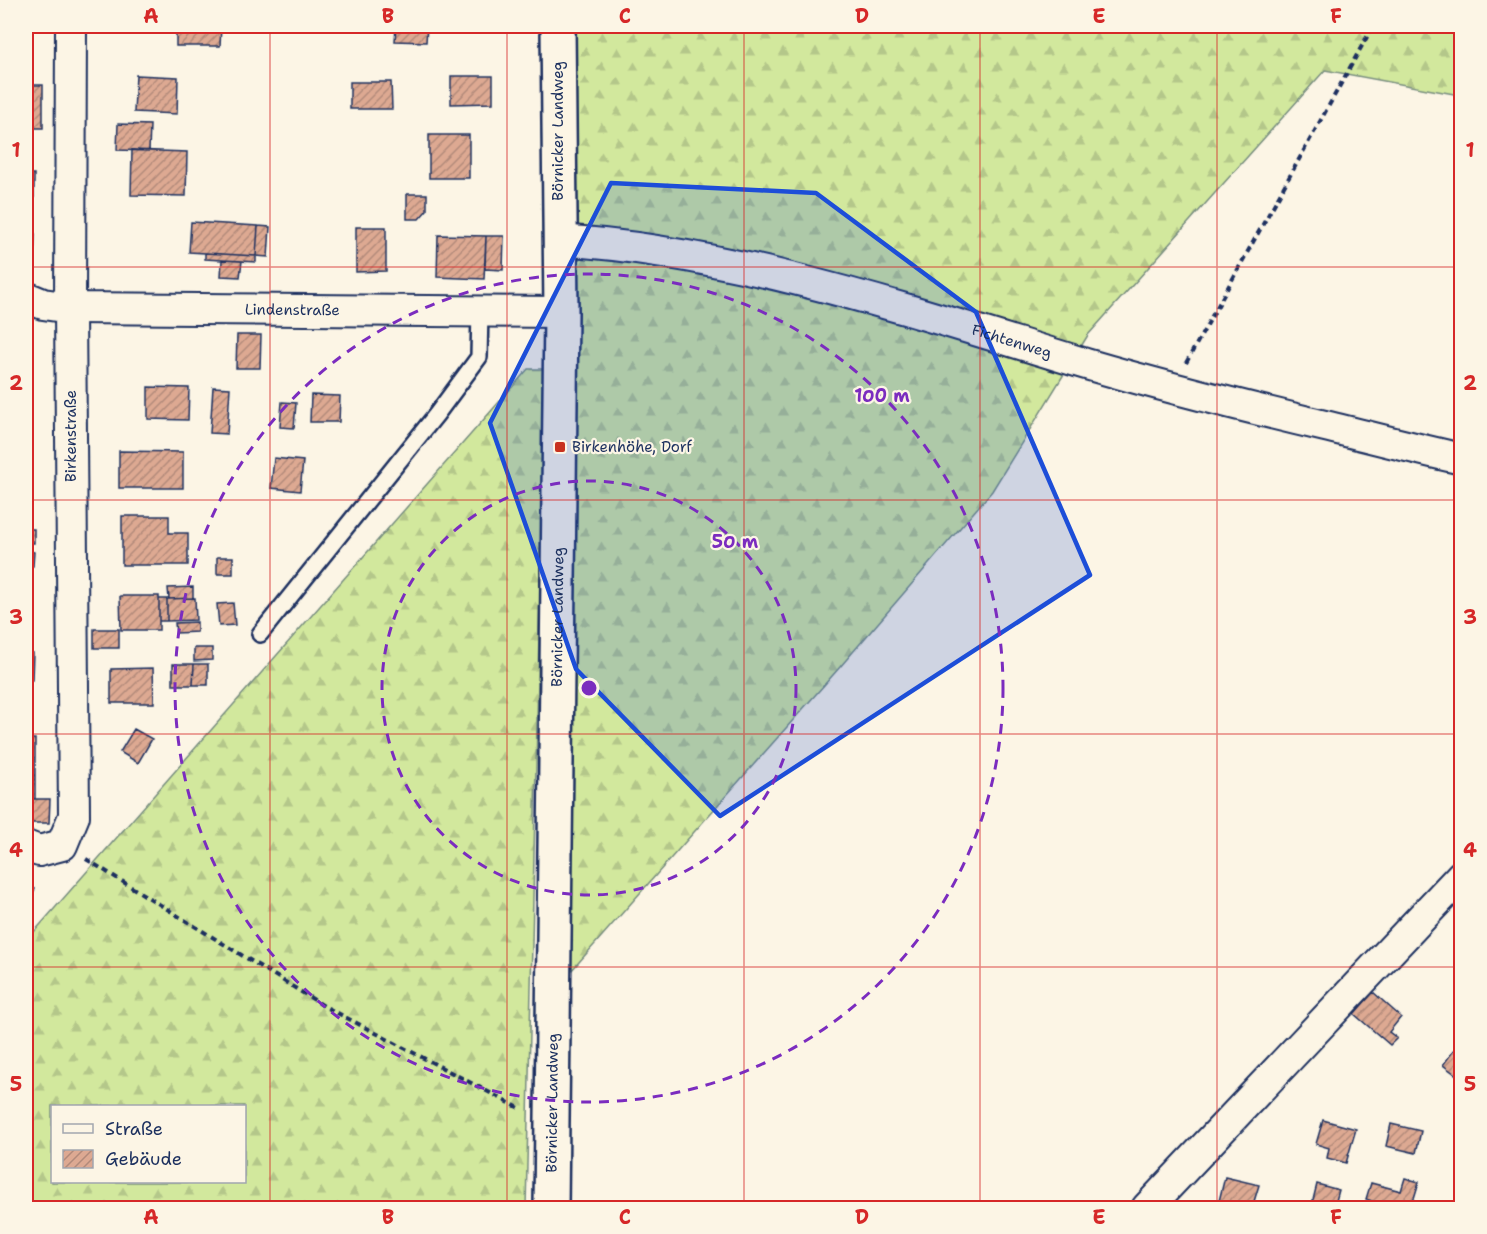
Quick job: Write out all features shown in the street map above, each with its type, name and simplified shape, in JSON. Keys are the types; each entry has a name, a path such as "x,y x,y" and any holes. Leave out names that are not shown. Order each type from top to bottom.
{"street":[{"name":"Birkenstraße","path":"62,845 75,816 70,308 71,26"},
{"name":"Börnicker Landweg","path":"551,1209 561,312 558,26"},
{"name":"Fichtenweg","path":"559,240 604,243 687,255 744,267 866,298 1172,389 1461,459"},
{"name":"Lindenstraße","path":"26,297 43,304 70,308 561,312"},
{"path":"26,846 39,850 62,845"},
{"path":"1147,1209 1455,888"}],"lane":[{"path":"260,634 436,416 478,357 480,311"}],"path":[{"path":"1172,389 1373,26"},
{"path":"62,845 324,1006 523,1110 552,1112"}],"highlighted area":[{"path":"611,183 816,193 976,312 1090,575 720,816 576,669 490,423"}],"green space":[{"path":"575,26 1461,26 1461,94 1325,70 1088,335 992,491 564,979 575,370"},
{"path":"528,369 545,369 526,1208 26,1208 26,941"}],"building":[{"path":"176,26 221,26 220,46 176,46"},
{"path":"396,26 427,26 426,42 395,41"},
{"path":"136,75 178,77 177,114 134,112"},
{"path":"451,76 493,76 493,103 451,104"},
{"path":"350,82 391,82 392,109 350,109"},
{"path":"26,85 43,85 43,128 26,128"},
{"path":"118,124 150,125 149,151 117,150"},
{"path":"429,135 469,135 469,178 429,178"},
{"path":"132,150 187,152 186,196 131,195"},
{"path":"26,174 34,174 34,221 26,221"},
{"path":"407,194 427,194 427,210 419,219 407,219"},
{"path":"191,222 258,226 256,256 189,252"},
{"path":"258,226 270,227 268,257 256,256"},
{"path":"356,227 386,227 386,271 356,272"},
{"path":"26,234 35,234 34,259 26,259"},
{"path":"438,235 486,236 484,279 437,277"},
{"path":"486,236 504,236 503,270 485,269"},
{"path":"205,253 256,256 256,262 205,259"},
{"path":"222,260 242,261 240,277 221,276"},
{"path":"237,335 261,335 260,368 236,368"},
{"path":"148,387 189,388 188,420 148,419"},
{"path":"213,387 230,388 227,434 210,433"},
{"path":"311,395 340,396 339,422 310,422"},
{"path":"282,402 296,403 294,428 280,427"},
{"path":"119,451 183,452 183,488 119,488"},
{"path":"274,458 303,461 300,491 271,488"},
{"path":"122,516 169,516 169,533 188,533 188,565 122,565"},
{"path":"26,529 34,529 34,543 30,543 30,551 34,552 33,566 26,566"},
{"path":"217,557 233,557 233,574 217,574"},
{"path":"193,587 193,598 169,599 168,588"},
{"path":"120,596 159,596 159,630 121,630"},
{"path":"195,598 196,620 167,621 167,599"},
{"path":"159,599 167,599 167,621 159,621"},
{"path":"26,601 32,601 32,634 26,634"},
{"path":"233,603 235,625 219,626 217,604"},
{"path":"197,622 197,632 176,633 175,623"},
{"path":"94,629 119,629 119,648 94,648"},
{"path":"194,648 212,648 212,660 194,661"},
{"path":"26,652 33,653 32,680 26,680"},
{"path":"173,664 194,664 193,685 173,685"},
{"path":"194,664 208,664 208,685 193,685"},
{"path":"153,668 154,703 111,703 111,669"},
{"path":"134,729 152,739 138,763 120,752"},
{"path":"26,739 35,739 35,799 26,799"},
{"path":"29,799 50,799 49,823 28,823"},
{"path":"26,885 35,889 26,912"},
{"path":"1373,992 1401,1017 1389,1032 1397,1038 1390,1045 1354,1014"},
{"path":"1457,1046 1462,1049 1462,1079 1443,1065"},
{"path":"1323,1120 1356,1129 1346,1163 1327,1158 1329,1148 1316,1144"},
{"path":"1391,1124 1421,1131 1416,1153 1386,1146"},
{"path":"1225,1177 1259,1185 1252,1208 1219,1201"},
{"path":"1405,1178 1419,1182 1411,1208 1377,1208 1378,1203 1366,1199 1371,1183 1401,1191"},
{"path":"1317,1184 1339,1190 1334,1208 1311,1208"}],"place":[{"name":"Birkenhöhe, Dorf","path":"560,447"}]}
